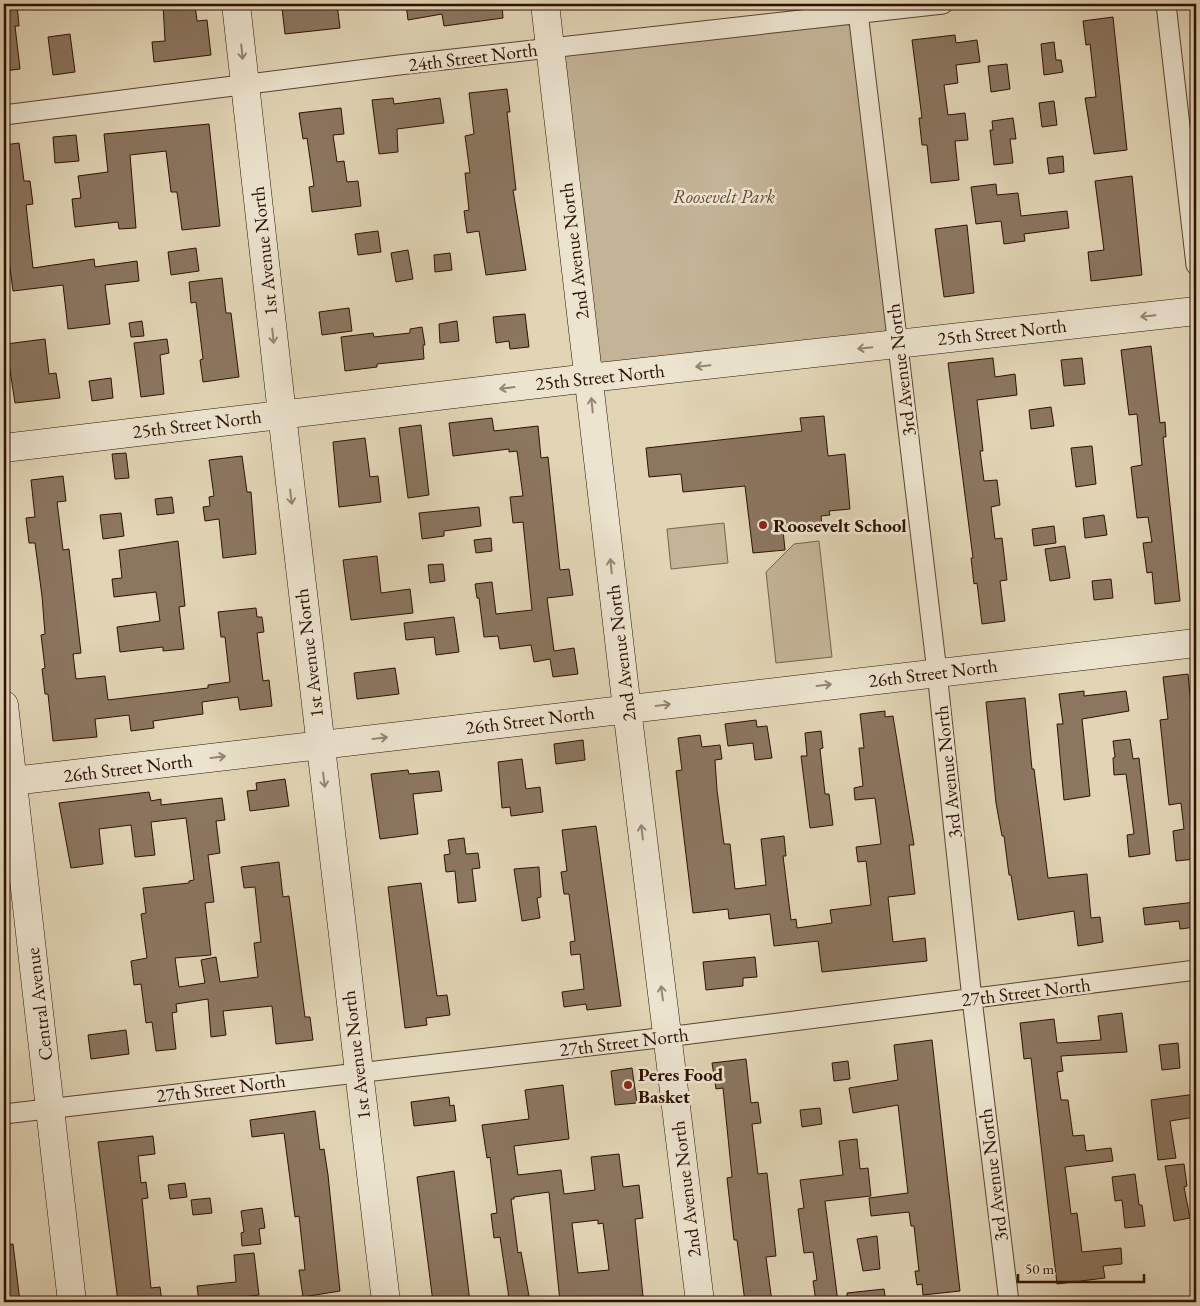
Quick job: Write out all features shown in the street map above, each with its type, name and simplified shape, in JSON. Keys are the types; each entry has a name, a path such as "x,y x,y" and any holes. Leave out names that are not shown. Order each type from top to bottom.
{"street":[{"name":"1st Avenue North","path":"236,4 320,745 386,1302"},
{"name":"2nd Avenue North","path":"545,4 627,709 700,1302"},
{"name":"24th Street North","path":"4,115 858,9 943,4"},
{"path":"1166,4 1196,265"},
{"name":"3rd Avenue North","path":"858,9 937,672 972,999 1009,1302"},
{"name":"25th Street North","path":"4,448 590,378 1196,310"},
{"name":"26th Street North","path":"9,781 1196,643"},
{"name":"Central Avenue","path":"4,705 9,781 51,1108 72,1302"},
{"name":"27th Street North","path":"4,1114 668,1037 1196,970"}],"green space":[{"name":"Roosevelt Park","path":"859,14 898,344 589,378 549,48"},
{"path":"724,523 728,563 671,569 667,529"},
{"path":"819,541 832,657 776,663 766,572 794,544"}],"building":[{"path":"17,4 19,26 15,26 20,69 4,71 4,6"},
{"path":"163,4 195,4 197,21 207,20 211,55 154,62 152,42 165,41"},
{"path":"337,4 340,28 285,34 282,8"},
{"path":"406,4 502,4 503,18 444,26 442,14 408,20"},
{"path":"1113,17 1127,150 1094,154 1085,98 1096,97 1090,44 1086,45 1083,21"},
{"path":"70,34 75,72 53,75 48,37"},
{"path":"955,35 956,43 977,40 980,62 956,65 958,83 944,85 948,115 965,113 968,140 955,141 959,180 931,183 927,145 922,145 919,118 922,118 912,40"},
{"path":"1054,42 1056,60 1061,60 1063,72 1044,75 1041,44"},
{"path":"1007,64 1010,89 991,92 988,66"},
{"path":"507,89 510,112 507,112 516,190 513,190 526,270 486,275 479,231 467,233 464,211 469,210 465,173 470,173 465,136 474,134 469,93"},
{"path":"393,98 394,104 440,98 444,123 397,129 398,152 379,154 372,100"},
{"path":"1054,101 1057,125 1042,127 1039,103"},
{"path":"341,108 344,134 333,135 337,162 344,161 347,182 358,181 361,206 312,212 309,187 314,186 307,138 303,139 299,113"},
{"path":"1013,118 1016,139 1010,139 1013,163 994,165 990,130 993,130 992,121"},
{"path":"209,124 220,226 182,230 177,192 171,192 166,151 130,155 136,228 119,229 118,222 75,227 72,199 81,198 78,176 108,172 104,134"},
{"path":"76,135 79,161 55,163 53,137"},
{"path":"19,143 24,181 30,181 33,204 26,205 33,268 94,259 95,267 137,261 139,281 105,285 110,324 68,329 63,285 13,291 8,253 4,254 4,145"},
{"path":"1063,156 1064,172 1049,174 1047,158"},
{"path":"1132,176 1142,275 1091,281 1088,252 1104,250 1095,181"},
{"path":"996,184 997,195 1018,193 1021,216 1067,211 1069,228 1024,234 1025,241 1004,244 1001,221 976,224 971,187"},
{"path":"967,225 974,293 944,297 935,229"},
{"path":"378,231 381,252 358,255 355,234"},
{"path":"196,248 199,271 171,275 168,252"},
{"path":"408,250 413,279 396,282 391,253"},
{"path":"450,253 452,270 435,272 434,255"},
{"path":"222,278 226,313 231,313 239,377 203,382 200,360 203,359 196,302 191,303 189,282"},
{"path":"349,308 352,331 322,335 319,312"},
{"path":"525,314 529,347 510,349 509,341 496,343 493,317"},
{"path":"142,321 144,336 131,337 129,323"},
{"path":"457,321 459,341 440,343 439,324"},
{"path":"422,327 425,345 423,345 424,359 377,364 377,367 345,371 341,337 373,333 374,337 410,333 410,329"},
{"path":"45,339 49,374 56,373 60,398 15,403 6,344"},
{"path":"167,339 169,353 160,355 164,394 141,397 134,343"},
{"path":"1151,346 1160,423 1165,422 1166,437 1163,437 1180,601 1155,604 1152,572 1147,573 1143,543 1152,542 1148,517 1137,518 1131,467 1142,465 1137,414 1129,415 1121,350"},
{"path":"993,358 995,377 1015,374 1017,395 977,400 983,451 980,451 984,481 997,480 1000,505 991,507 995,539 1002,538 1007,580 1000,581 1005,621 982,624 977,583 974,584 971,558 973,558 948,363"},
{"path":"1082,358 1085,384 1064,386 1061,360"},
{"path":"111,378 113,398 92,401 89,381"},
{"path":"1051,407 1054,426 1031,429 1029,410"},
{"path":"824,416 828,456 845,454 850,509 829,511 830,515 821,516 822,526 783,530 785,550 753,553 745,486 683,492 681,474 649,477 646,448 802,431 800,418"},
{"path":"492,418 494,431 538,426 541,458 548,457 560,570 569,569 573,595 547,598 554,651 574,648 578,674 553,677 550,659 534,662 531,645 500,649 498,636 484,637 479,598 477,598 475,584 492,582 496,614 532,610 523,522 513,523 510,497 523,496 517,451 509,452 509,449 453,456 449,423"},
{"path":"421,425 429,495 408,498 399,428"},
{"path":"365,438 370,477 378,476 381,502 339,507 333,442"},
{"path":"1092,446 1096,484 1076,487 1071,448"},
{"path":"126,453 129,478 115,479 112,454"},
{"path":"242,456 247,492 251,492 256,554 223,558 219,519 205,521 203,507 210,506 209,497 214,496 209,460"},
{"path":"63,476 66,501 57,502 63,550 69,549 81,653 73,654 76,679 105,676 108,700 208,688 208,685 230,682 225,637 221,637 218,612 256,608 257,617 262,617 264,632 257,633 263,681 269,680 272,706 240,710 238,697 202,702 203,714 153,721 154,728 131,731 129,715 95,719 97,737 53,741 48,694 45,694 42,669 45,668 41,635 45,634 42,596 35,543 29,543 26,518 35,517 31,480"},
{"path":"172,497 174,513 157,515 155,499"},
{"path":"479,507 481,526 444,531 444,536 422,539 419,513"},
{"path":"121,513 124,536 103,539 100,515"},
{"path":"1104,515 1107,535 1085,538 1083,518"},
{"path":"1054,526 1056,543 1034,546 1032,529"},
{"path":"491,538 492,551 476,553 474,540"},
{"path":"178,541 185,606 179,607 184,649 163,651 163,647 120,652 117,627 160,621 156,592 114,597 112,579 122,578 119,550"},
{"path":"1065,546 1070,578 1050,581 1045,549"},
{"path":"377,556 381,593 410,589 413,613 351,620 343,560"},
{"path":"443,564 445,581 430,583 428,565"},
{"path":"1111,579 1113,598 1094,600 1092,581"},
{"path":"454,617 459,652 436,655 434,637 406,640 404,623"},
{"path":"395,668 399,694 357,699 354,673"},
{"path":"1188,674 1196,756 1196,859 1176,861 1173,831 1184,829 1181,803 1169,805 1160,720 1168,719 1163,677"},
{"path":"1084,691 1084,696 1126,691 1129,711 1082,719 1090,796 1064,800 1057,724 1063,724 1059,694"},
{"path":"1025,698 1032,769 1034,769 1048,878 1087,874 1091,918 1100,917 1103,942 1078,946 1074,911 1018,920 1004,836 1002,836 996,803 986,702"},
{"path":"885,711 885,717 893,716 914,845 909,845 915,894 888,897 893,942 925,938 927,961 822,972 818,941 774,946 770,914 729,919 728,909 693,913 676,771 682,770 678,738 700,735 702,747 720,745 722,759 715,760 717,790 724,844 730,844 735,889 766,885 761,839 784,836 786,856 783,856 791,920 796,919 797,928 832,923 830,910 871,905 866,861 858,862 856,847 881,844 875,798 855,800 854,788 863,786 859,748 864,748 860,714"},
{"path":"756,720 757,727 767,726 772,758 755,760 753,743 728,746 725,724"},
{"path":"821,731 823,748 820,749 825,794 829,794 833,825 810,828 801,756 807,756 805,733"},
{"path":"1130,739 1133,759 1139,758 1150,854 1129,857 1127,835 1134,834 1126,774 1114,775 1113,758 1115,757 1113,741"},
{"path":"583,740 585,760 556,764 554,744"},
{"path":"522,759 526,789 540,787 543,812 511,816 510,807 502,808 498,762"},
{"path":"408,770 409,774 439,771 442,791 413,794 418,834 380,839 371,774"},
{"path":"285,779 289,806 250,811 247,791 257,790 256,783"},
{"path":"149,792 151,801 161,799 161,805 222,798 225,820 216,821 220,853 208,855 214,902 205,903 211,955 175,958 179,987 205,983 201,960 216,957 220,982 258,977 254,943 261,942 255,887 244,888 241,867 279,862 283,897 289,896 305,1017 310,1017 313,1040 276,1044 272,1006 223,1011 226,1035 211,1037 208,999 176,1004 177,1012 172,1013 176,1049 156,1051 152,1022 146,1023 141,984 134,985 131,961 147,958 141,914 146,913 143,888 189,883 189,881 194,880 186,818 151,822 155,855 135,857 131,825 99,829 103,864 71,868 59,803"},
{"path":"596,826 621,1006 587,1010 586,1004 564,1007 562,992 584,989 580,954 571,955 570,942 575,941 569,894 564,894 561,872 567,871 562,830"},
{"path":"464,838 466,854 478,853 480,868 472,869 476,901 458,903 455,871 446,872 444,855 450,854 448,840"},
{"path":"539,867 541,897 537,898 540,918 522,921 514,869"},
{"path":"421,883 437,996 447,995 450,1015 426,1018 427,1025 405,1028 388,887"},
{"path":"1196,902 1196,927 1180,929 1179,921 1145,925 1143,908"},
{"path":"755,957 757,977 743,978 743,986 706,990 703,962"},
{"path":"1122,1013 1127,1052 1061,1056 1063,1071 1057,1072 1061,1100 1068,1100 1073,1136 1084,1135 1086,1151 1111,1148 1113,1161 1065,1167 1071,1214 1077,1213 1082,1252 1121,1248 1122,1264 1103,1266 1105,1278 1057,1284 1031,1058 1024,1059 1020,1023 1054,1019 1057,1043 1101,1040 1098,1016"},
{"path":"126,1030 129,1054 91,1059 88,1035"},
{"path":"932,1040 960,1291 923,1295 922,1284 917,1285 915,1271 919,1271 914,1226 911,1226 909,1212 871,1216 869,1198 908,1193 898,1105 853,1113 849,1088 898,1080 894,1045"},
{"path":"1178,1043 1180,1068 1162,1070 1159,1045"},
{"path":"746,1059 751,1103 758,1102 761,1123 752,1124 758,1174 767,1173 776,1256 766,1257 772,1302 745,1302 737,1240 734,1240 727,1178 732,1177 723,1088 716,1089 712,1063"},
{"path":"848,1061 850,1079 834,1081 832,1063"},
{"path":"632,1068 637,1103 615,1105 611,1071"},
{"path":"563,1085 569,1139 514,1146 518,1175 561,1170 564,1194 595,1190 591,1157 619,1154 623,1187 639,1185 643,1218 635,1219 643,1296 614,1299 614,1302 600,1302 600,1297 560,1302 549,1192 511,1199 518,1253 521,1252 529,1296 509,1298 500,1237 494,1238 491,1214 497,1213 490,1157 487,1158 482,1125 529,1119 525,1090","holes":["598,1220 598,1224 603,1223 609,1270 578,1273 572,1223"]},
{"path":"1196,1094 1196,1117 1170,1121 1176,1158 1158,1160 1151,1100"},
{"path":"449,1097 450,1106 454,1105 456,1121 414,1126 411,1102"},
{"path":"820,1108 822,1124 802,1127 800,1110"},
{"path":"315,1111 320,1150 324,1149 328,1175 340,1291 303,1297 299,1270 305,1270 299,1216 295,1217 284,1133 252,1137 250,1120"},
{"path":"153,1136 155,1154 138,1156 141,1183 146,1182 148,1198 142,1199 151,1288 160,1287 162,1302 118,1302 98,1142"},
{"path":"857,1139 860,1169 868,1168 871,1196 825,1201 838,1302 816,1302 813,1281 817,1280 813,1252 804,1253 798,1209 804,1208 800,1180 843,1175 839,1141"},
{"path":"1184,1164 1187,1186 1184,1187 1190,1218 1174,1221 1165,1166"},
{"path":"454,1171 470,1302 433,1302 417,1177"},
{"path":"1135,1174 1139,1205 1142,1205 1145,1226 1125,1228 1122,1200 1115,1201 1112,1177"},
{"path":"185,1183 187,1197 170,1199 168,1185"},
{"path":"210,1198 212,1213 193,1215 191,1200"},
{"path":"262,1208 265,1228 259,1229 261,1244 242,1246 241,1233 244,1232 241,1211"},
{"path":"877,1236 880,1269 863,1271 857,1239"},
{"path":"13,1244 20,1302 4,1302 4,1245"},
{"path":"254,1253 259,1295 218,1300 218,1302 199,1302 197,1286 236,1282 234,1255"},
{"path":"884,1289 886,1302 847,1302 847,1293"}],"place":[{"name":"Roosevelt School","path":"763,525"},
{"name":"Peres Food Basket","path":"628,1085"}]}
